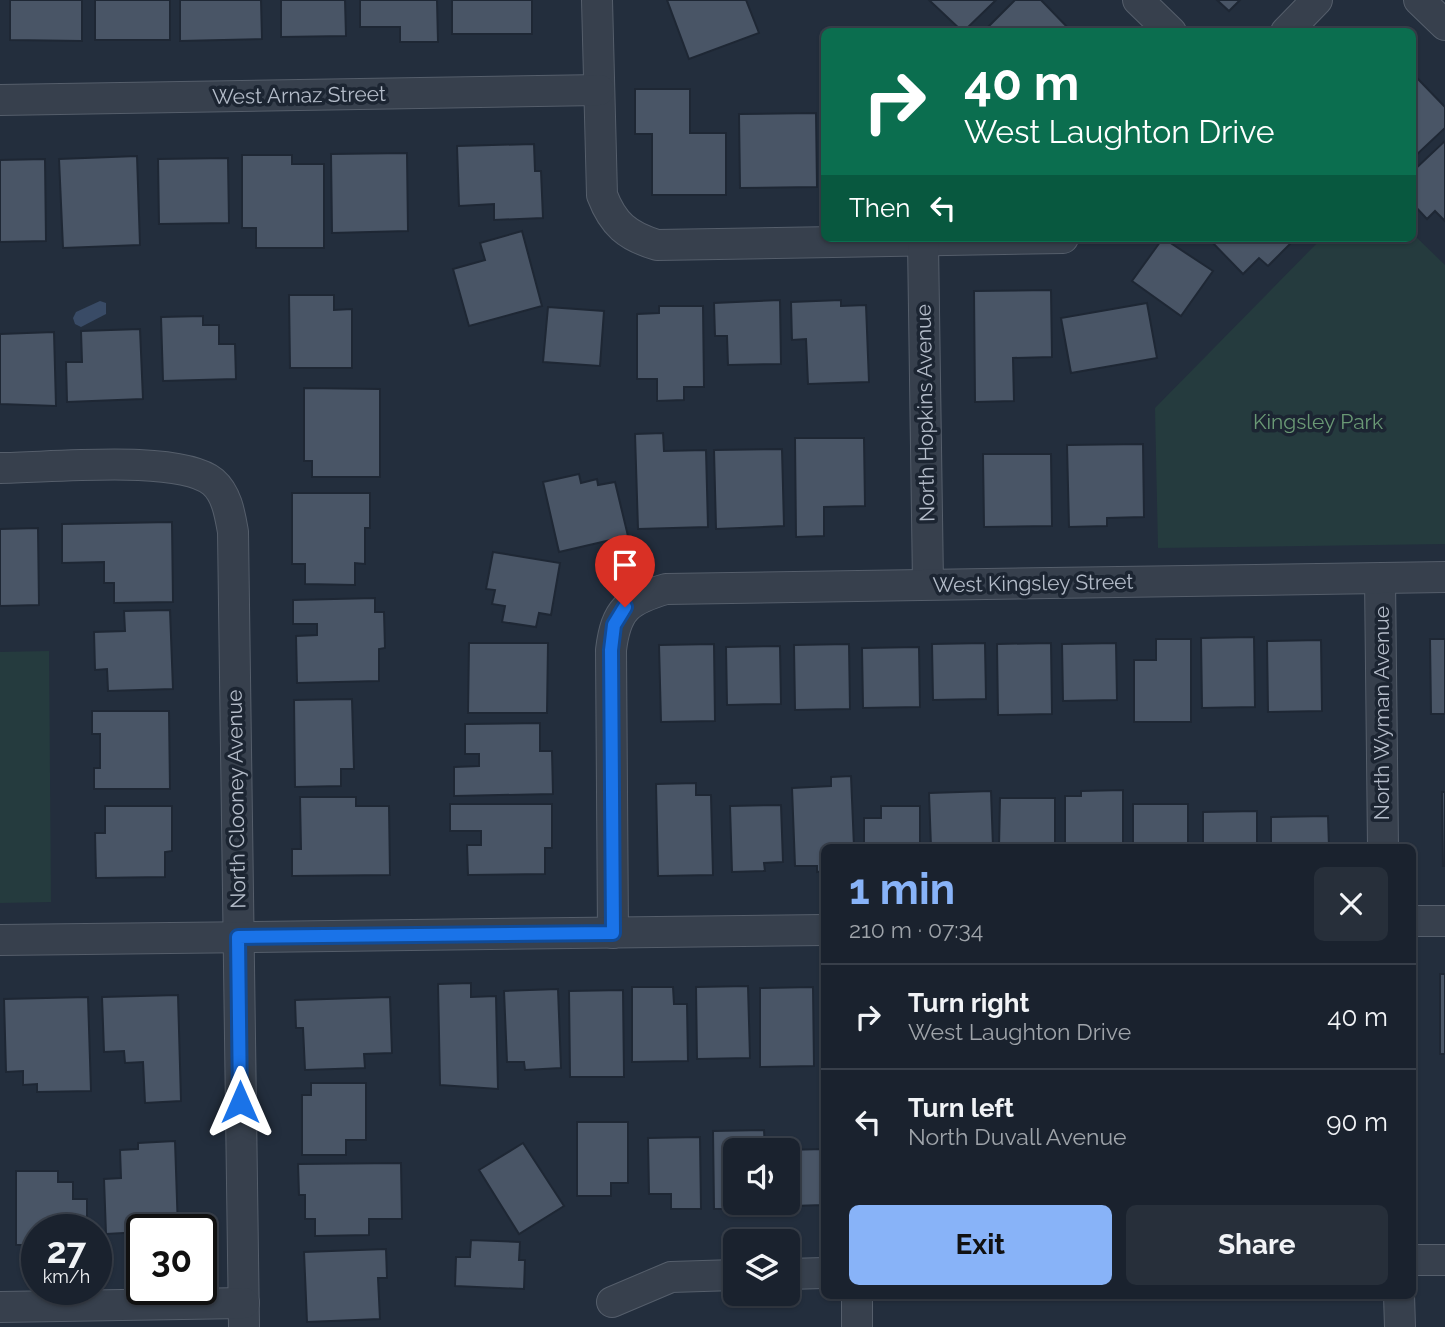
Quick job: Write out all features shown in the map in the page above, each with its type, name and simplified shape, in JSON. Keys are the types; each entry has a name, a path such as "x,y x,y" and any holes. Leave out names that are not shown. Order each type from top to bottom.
{"street":[{"path":"597,0 603,195 610,215 622,230 657,245 923,242"},
{"path":"1138,0 1167,28"},
{"path":"1290,28 1317,0"},
{"path":"1419,0 1445,25"},
{"name":"West Arnaz Street","path":"0,100 598,90"},
{"name":"North Hopkins Avenue","path":"923,242 928,584"},
{"name":"North Clooney Avenue","path":"0,468 170,466 198,472 216,484 229,507 233,531 244,1315"},
{"name":"West Kingsley Street","path":"613,933 611,650 614,625 625,607 644,596 666,589 1445,577"},
{"name":"North Wyman Avenue","path":"1380,579 1383,844"},
{"path":"1416,921 1445,921"},
{"path":"0,940 821,930"},
{"path":"1416,1260 1445,1260"},
{"path":"800,1274 821,1273"},
{"path":"612,1301 671,1277 723,1275"},
{"path":"857,1299 857,1327"},
{"path":"1399,1299 1400,1327"},
{"path":"0,1307 244,1315"}],"green space":[{"name":"Kingsley Park","path":"1416,237 1445,265 1445,544 1158,548 1155,408 1318,242 1416,242"},
{"path":"49,651 51,902 0,903 0,652"}],"water":[{"path":"100,301 106,303 106,314 81,327 75,324 73,318 76,312"}],"building":[{"path":"10,0 82,0 82,41 10,40"},
{"path":"95,0 170,0 170,40 95,40"},
{"path":"180,0 261,0 262,39 180,41"},
{"path":"281,0 345,0 346,36 281,37"},
{"path":"360,0 437,0 438,42 400,42 400,27 360,27"},
{"path":"452,0 532,0 532,34 452,34"},
{"path":"667,0 746,0 759,33 689,59"},
{"path":"929,0 996,0 967,28 959,28"},
{"path":"1015,0 1041,0 1068,28 987,28"},
{"path":"1217,0 1240,0 1229,11"},
{"path":"1416,79 1445,107 1445,128 1416,155"},
{"path":"635,89 690,89 690,133 726,133 726,195 652,195 652,134 635,134"},
{"path":"816,113 817,187 740,188 739,114"},
{"path":"1445,141 1445,221 1435,211 1427,219 1416,207 1416,168"},
{"path":"534,144 535,171 541,171 543,218 494,220 494,204 459,206 457,146"},
{"path":"407,153 408,231 332,233 331,154"},
{"path":"242,155 292,155 292,164 324,164 324,248 256,248 256,228 242,228"},
{"path":"137,156 140,245 63,248 59,159"},
{"path":"228,158 229,223 159,224 158,159"},
{"path":"45,159 46,241 0,242 0,160"},
{"path":"522,231 542,306 469,326 453,269 485,260 480,243"},
{"path":"1160,242 1169,242 1213,271 1181,316 1132,281"},
{"path":"1212,242 1292,242 1268,266 1259,258 1243,274"},
{"path":"1051,290 1052,357 1013,358 1014,401 975,402 974,291"},
{"path":"289,295 334,295 334,310 352,309 352,368 290,368"},
{"path":"780,300 781,364 728,365 727,336 715,336 714,303"},
{"path":"841,300 841,306 866,305 869,382 808,384 806,339 792,340 791,302"},
{"path":"1147,303 1157,358 1071,373 1061,318"},
{"path":"659,306 703,306 704,387 684,387 684,400 657,401 657,379 637,379 637,314 659,313"},
{"path":"548,307 604,311 600,366 543,362"},
{"path":"203,316 203,325 219,325 219,344 235,344 236,379 163,381 161,317"},
{"path":"140,329 143,399 67,402 66,362 82,362 81,331"},
{"path":"54,332 56,406 0,404 0,334"},
{"path":"304,388 380,389 380,477 312,477 312,461 304,461"},
{"path":"663,433 664,451 706,450 708,527 638,529 635,434"},
{"path":"795,438 864,438 865,506 824,507 824,536 796,537"},
{"path":"1143,444 1144,517 1107,518 1107,526 1069,527 1067,445"},
{"path":"782,449 784,526 716,529 714,450"},
{"path":"983,454 1051,454 1052,526 984,527"},
{"path":"579,474 581,483 597,479 598,485 615,482 628,536 559,552 543,482"},
{"path":"292,493 370,493 370,528 365,528 365,564 355,563 355,585 305,584 305,564 292,564"},
{"path":"172,522 173,602 114,603 114,583 104,583 104,562 62,563 62,524"},
{"path":"38,528 39,605 0,606 0,529"},
{"path":"493,552 560,563 551,615 539,613 536,627 502,622 505,606 492,604 495,590 486,589"},
{"path":"375,598 375,612 384,612 385,648 379,649 379,681 297,683 296,636 317,635 317,624 293,624 293,600"},
{"path":"170,610 173,689 108,691 107,669 95,670 94,632 125,631 124,611"},
{"path":"1254,637 1255,707 1202,708 1201,638"},
{"path":"1156,639 1191,639 1191,722 1134,722 1134,660 1156,660"},
{"path":"1430,639 1445,639 1445,714 1431,714"},
{"path":"1321,640 1322,711 1268,712 1267,641"},
{"path":"469,643 548,643 547,713 468,713"},
{"path":"985,643 986,699 933,700 932,644"},
{"path":"1051,643 1052,714 998,715 997,644"},
{"path":"1116,643 1117,700 1063,701 1062,644"},
{"path":"714,644 715,721 661,722 659,645"},
{"path":"849,644 850,709 795,710 794,645"},
{"path":"780,646 781,704 727,705 726,647"},
{"path":"919,647 920,707 863,708 862,648"},
{"path":"352,699 354,769 341,769 341,786 295,787 294,700"},
{"path":"92,711 169,711 170,789 94,789 94,768 100,768 100,734 92,734"},
{"path":"540,723 540,751 552,751 553,794 454,796 454,767 479,766 479,754 465,754 465,724"},
{"path":"851,776 854,844 821,844 821,871 817,872 817,866 795,866 792,788 831,786 831,777"},
{"path":"696,783 696,795 711,795 713,875 658,876 656,784"},
{"path":"1123,790 1123,844 1065,844 1065,796 1081,796 1081,791"},
{"path":"991,791 993,844 931,844 929,793"},
{"path":"1442,792 1445,792 1445,866 1443,866"},
{"path":"300,797 356,797 356,806 389,806 390,875 292,876 292,849 301,849"},
{"path":"1000,798 1055,798 1055,844 999,844"},
{"path":"450,804 552,804 552,848 545,848 545,874 468,875 467,845 481,845 481,831 450,831"},
{"path":"1133,804 1188,804 1188,844 1133,844"},
{"path":"781,805 783,862 764,863 765,871 732,872 730,806"},
{"path":"105,806 172,806 172,851 165,852 165,877 96,878 95,833 105,833"},
{"path":"881,806 920,806 920,844 864,844 864,818 881,818"},
{"path":"1257,811 1257,844 1203,844 1203,812"},
{"path":"1328,816 1329,844 1271,844 1271,817"},
{"path":"1440,974 1445,974 1445,1054 1440,1054"},
{"path":"471,983 471,997 496,996 498,1089 440,1085 438,984"},
{"path":"748,986 750,1058 697,1059 696,987"},
{"path":"632,987 673,987 674,1004 687,1004 688,1061 632,1062"},
{"path":"813,987 814,1066 760,1067 760,988"},
{"path":"558,989 561,1068 525,1070 524,1062 507,1062 504,991"},
{"path":"623,990 624,1077 570,1077 569,991"},
{"path":"178,995 181,1101 145,1103 143,1062 125,1063 124,1051 104,1052 102,997"},
{"path":"88,997 91,1091 37,1092 37,1084 23,1085 23,1071 6,1072 4,999"},
{"path":"390,997 392,1053 364,1054 365,1068 305,1070 303,1028 296,1028 295,1000"},
{"path":"311,1083 366,1083 366,1140 346,1140 346,1155 302,1155 302,1095 311,1095"},
{"path":"577,1122 628,1122 628,1183 611,1183 611,1196 577,1196"},
{"path":"764,1130 764,1138 723,1138 723,1209 714,1209 713,1131"},
{"path":"700,1137 701,1209 671,1209 671,1194 649,1194 648,1138"},
{"path":"175,1141 177,1214 126,1214 126,1233 112,1234 112,1214 105,1214 104,1179 121,1178 120,1150 138,1149 138,1143"},
{"path":"523,1143 564,1206 519,1234 479,1170"},
{"path":"821,1149 821,1205 800,1206 800,1150"},
{"path":"401,1163 402,1219 369,1219 369,1235 315,1236 315,1219 305,1219 305,1195 299,1195 298,1164"},
{"path":"16,1171 58,1171 58,1182 73,1182 73,1199 87,1199 87,1214 21,1214 21,1245 16,1245"},
{"path":"471,1240 520,1242 519,1260 525,1260 524,1289 455,1286 456,1257 470,1257"},
{"path":"386,1249 387,1278 378,1278 380,1319 307,1322 304,1252"}],"route":[{"path":"240,1102 238,937 613,933 611,650 614,625 625,607"}]}
